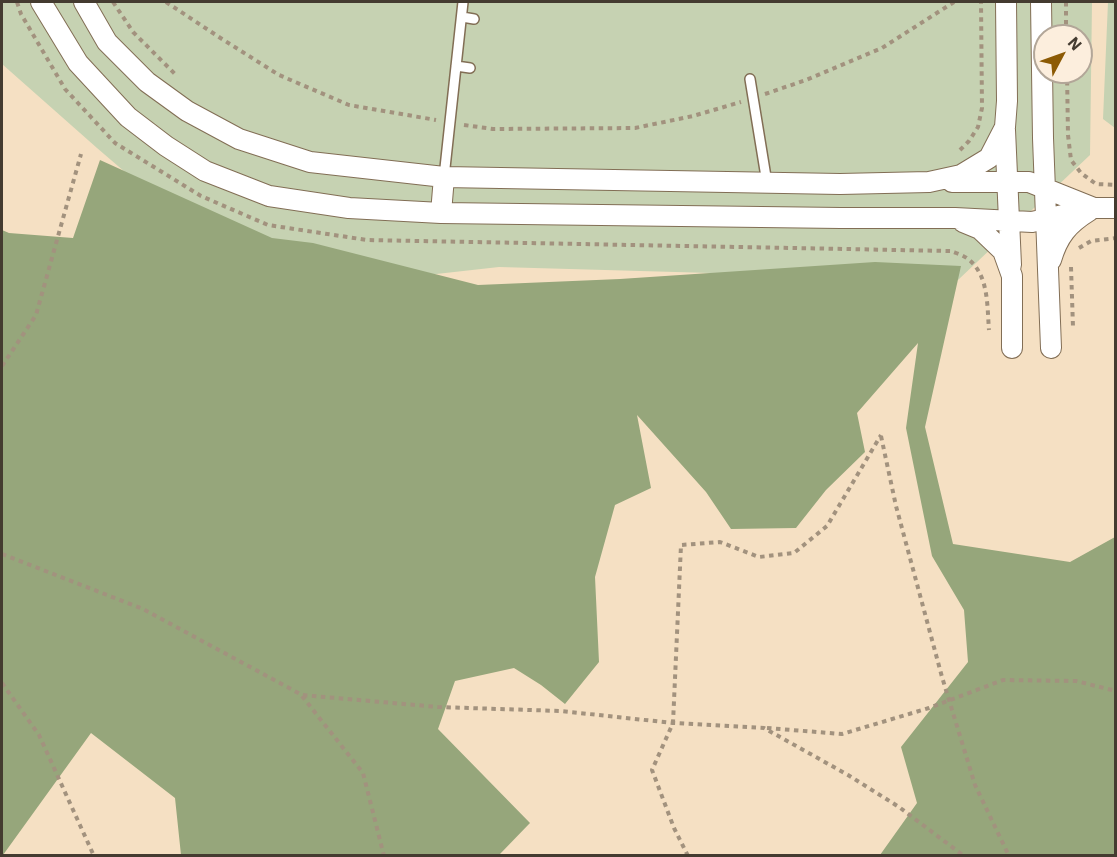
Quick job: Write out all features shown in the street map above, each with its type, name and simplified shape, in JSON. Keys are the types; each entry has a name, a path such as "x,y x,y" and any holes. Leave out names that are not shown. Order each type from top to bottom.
{"street":[{"path":"41,2 78,63 128,117 166,146 206,171 269,196 349,208 441,213 1039,220 1094,208 1116,208"},
{"path":"84,2 107,42 147,82 187,111 239,138 310,162 444,177 840,184 971,182 1008,191 1037,185 1094,208"},
{"path":"1006,2 1005,127 1012,276 1012,348"},
{"path":"1041,2 1043,138 1037,185 1039,220 1048,277 1051,348"},
{"path":"929,183 961,176 989,158 1005,127"},
{"path":"1043,138 1057,177 1070,194 1094,208"},
{"path":"441,213 444,177"},
{"path":"766,217 767,183"},
{"path":"955,218 984,211 1008,191"},
{"path":"1008,191 1020,209 1039,220"},
{"path":"1048,277 1059,237 1075,220 1094,208"},
{"path":"955,218 980,229 1003,251 1012,276"}],"lane":[{"path":"444,177 463,2"},
{"path":"462,17 474,19"},
{"path":"456,66 470,68"},
{"path":"750,79 767,183"}],"path":[{"path":"113,2 134,32 182,82"},
{"path":"166,2 279,75 349,105 493,129 635,128 693,116 806,80 882,48 954,2"},
{"path":"958,152 978,127 982,108 981,2"},
{"path":"1066,2 1066,24"},
{"path":"1067,84 1071,160 1081,173 1096,184 1116,184"},
{"path":"2,366 36,315 81,154"},
{"path":"1075,254 1079,248 1091,241 1116,238"},
{"path":"1070,260 1073,327"},
{"path":"688,855 652,770 673,723 681,545 720,542 759,557 794,553 827,526 881,435 896,506 942,677 975,785 1009,855"},
{"path":"2,554 143,609 302,695 438,707 561,711 673,723 842,734 929,708 1003,680 1076,681 1116,690"},
{"path":"2,683 39,735 94,855"},
{"path":"302,695 363,773 384,855"},
{"path":"764,728 848,775 899,807 964,855"}],"green space":[{"path":"2,2 1092,2 1092,24 1033,24 1033,84 1091,84 1090,155 958,280 499,267 266,293 2,64"},
{"path":"1108,2 1115,2 1115,128 1103,119"},
{"path":"100,160 272,238 313,243 478,285 620,279 875,262 961,266 925,427 953,544 1070,562 1115,537 1115,855 880,855 917,803 901,747 968,662 964,610 932,556 906,428 918,343 857,413 865,452 826,490 796,528 731,529 706,492 637,415 651,488 615,505 595,577 599,662 565,704 514,668 455,681 438,729 530,823 499,855 181,855 175,798 91,733 2,855 2,230 9,233 73,238"}]}
